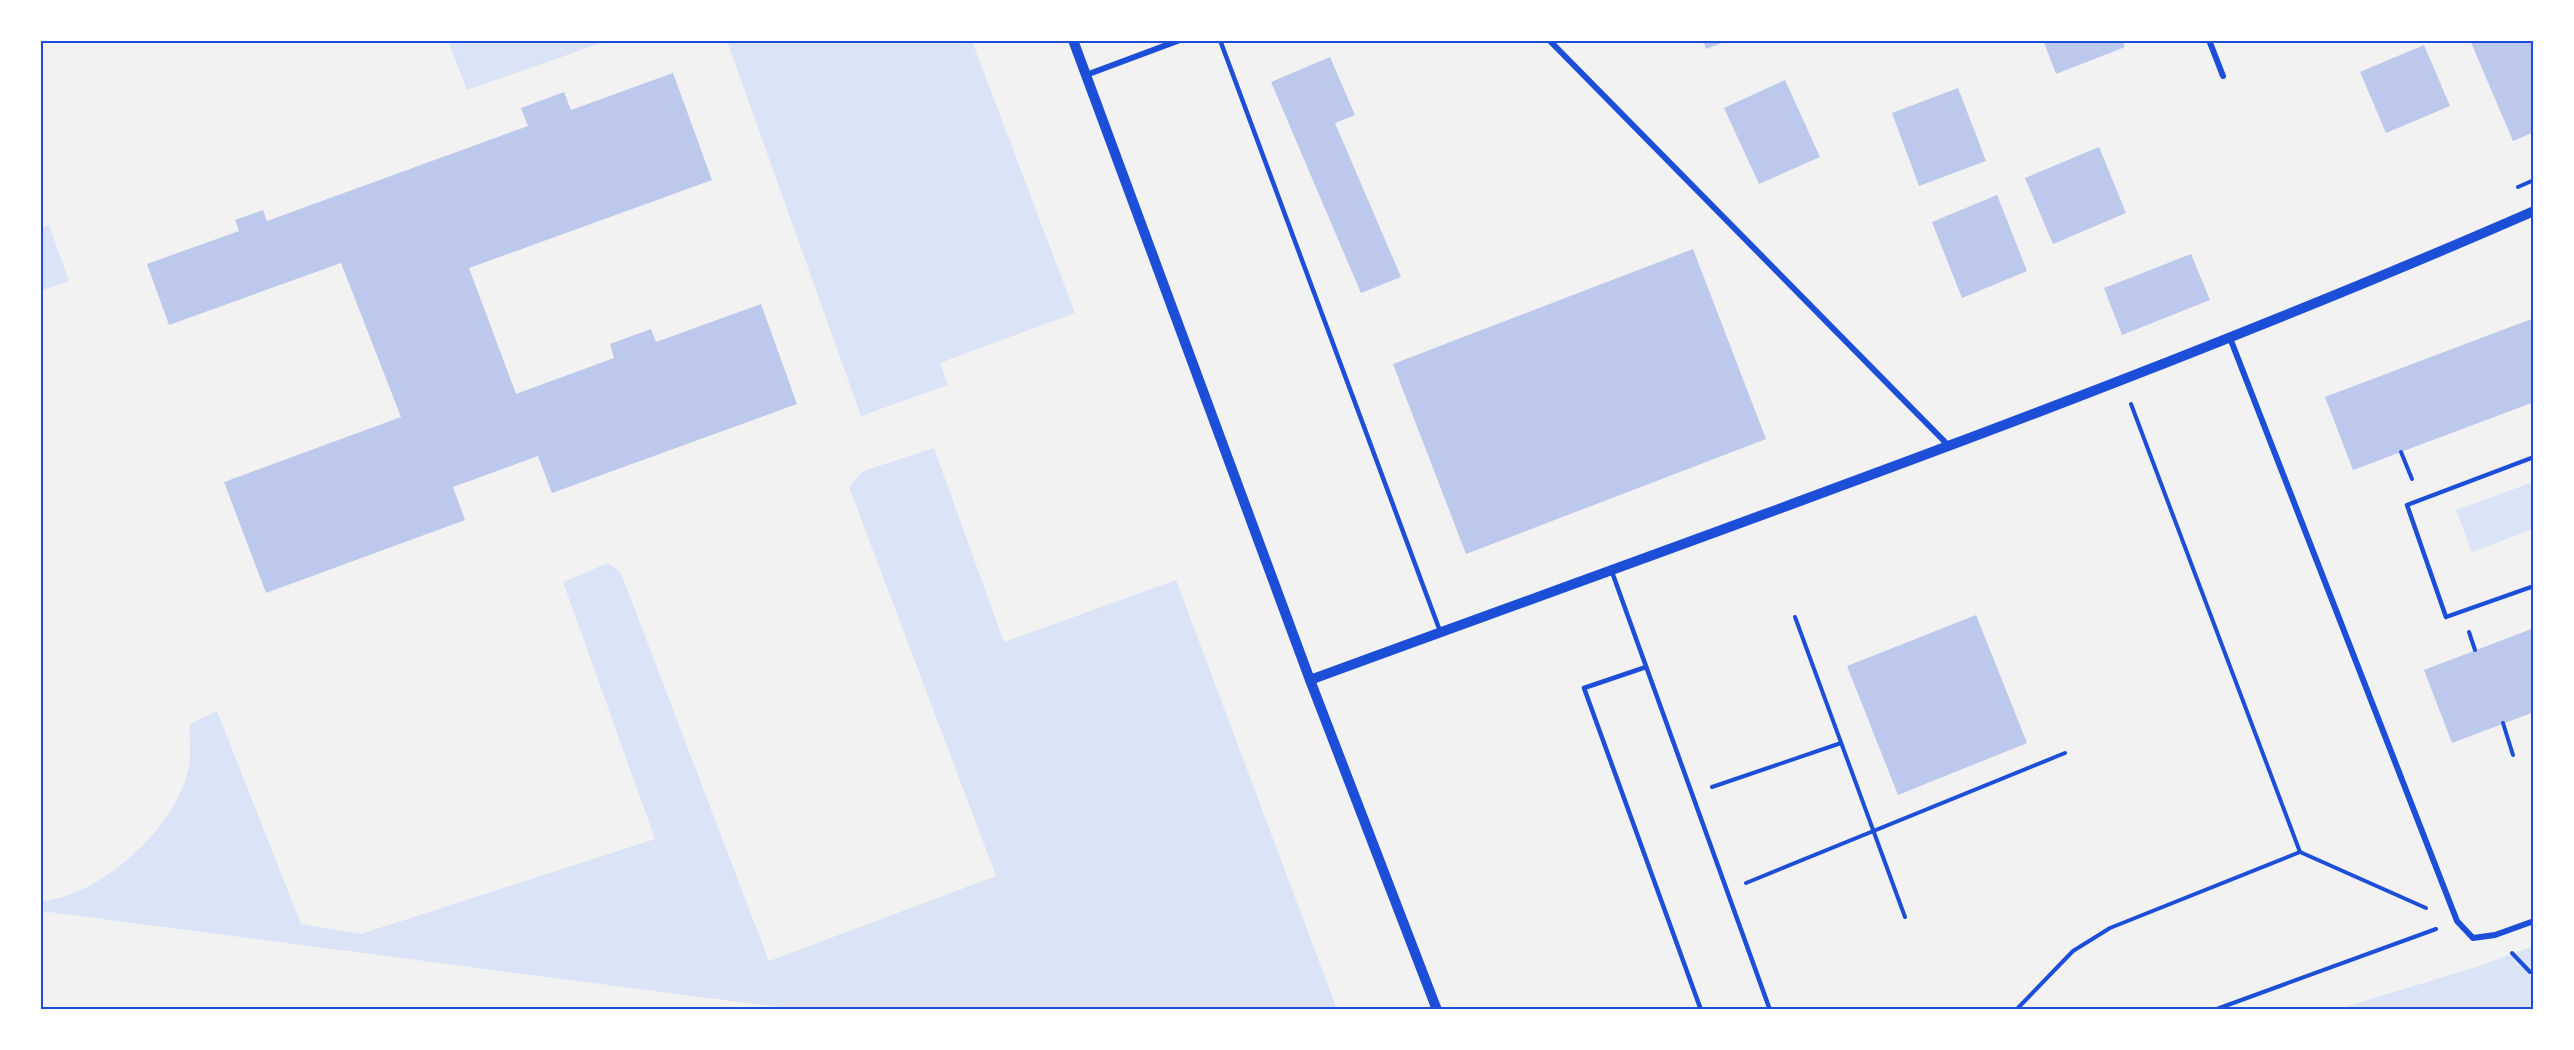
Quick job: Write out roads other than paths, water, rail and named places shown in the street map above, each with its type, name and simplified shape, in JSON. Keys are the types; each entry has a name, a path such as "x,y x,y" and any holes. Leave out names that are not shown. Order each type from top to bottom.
{"street":[{"path":"1073,40 1310,680 1437,1010"},
{"path":"1086,75 1180,40"},
{"path":"1549,40 1948,445"},
{"path":"2209,40 2223,76"},
{"path":"1310,680 1948,445 2230,338 2408,266 2534,211"},
{"path":"2230,338 2457,921 2473,938 2495,935 2534,921"}],"lane":[{"path":"1220,40 1440,632"},
{"path":"2534,457 2407,505 2446,617 2534,585"},
{"path":"1611,569 1770,1010"},
{"path":"1646,667 1584,688 1701,1010"}]}
